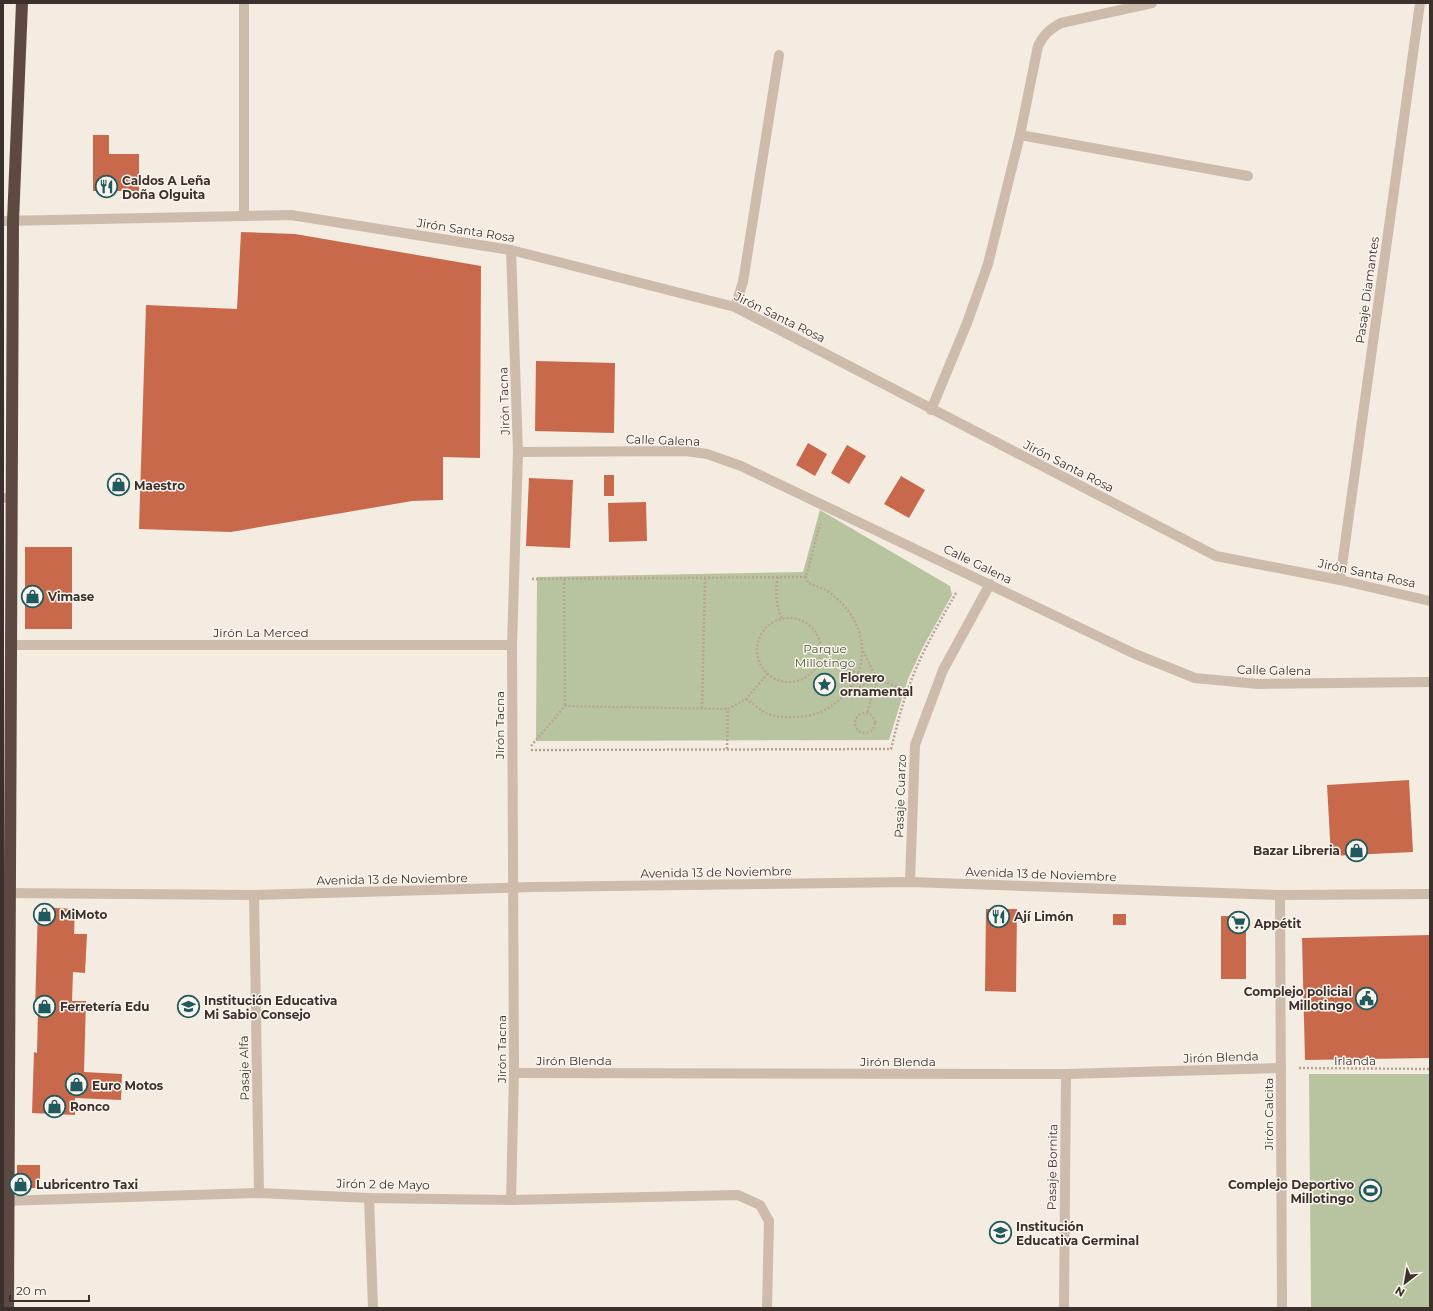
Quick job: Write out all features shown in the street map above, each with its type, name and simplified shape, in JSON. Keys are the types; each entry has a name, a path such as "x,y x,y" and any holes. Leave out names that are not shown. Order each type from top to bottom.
{"highway":[{"path":"8,1308 5,1201 6,893 11,645 7,498 8,221 22,3"}],"street":[{"path":"244,3 244,216"},
{"path":"931,410 967,323 988,264 1020,134 1038,46 1043,36 1050,28 1061,23 1152,3"},
{"name":"Pasaje Diamantes","path":"1340,580 1420,3"},
{"path":"735,307 743,282 779,55"},
{"path":"1020,134 1248,176"},
{"name":"Jirón Santa Rosa","path":"8,221 291,215 511,250 735,307 931,410 1216,556 1340,580 1430,601"},
{"name":"Jirón Tacna","path":"511,250 518,452 512,645 514,1073 511,1200"},
{"name":"Calle Galena","path":"518,452 686,451 707,454 741,466 1135,654 1195,678 1258,684 1430,682"},
{"name":"Pasaje Cuarzo","path":"910,882 914,750 943,670 990,584"},
{"name":"Jirón La Merced","path":"11,645 512,645"},
{"name":"Avenida 13 de Noviembre","path":"6,893 254,895 513,889 533,887 910,882 1280,895 1430,894"},
{"name":"Pasaje Alfa","path":"254,895 259,1193"},
{"name":"Jirón Calcita","path":"1280,895 1282,1308"},
{"name":"Jirón Blenda","path":"514,1073 1066,1074 1281,1068"},
{"name":"Pasaje Bornita","path":"1064,1308 1066,1074"},
{"name":"Jirón 2 de Mayo","path":"5,1201 259,1193 369,1198 511,1200 738,1195 760,1205 769,1221 767,1308"},
{"path":"369,1198 373,1308"}],"path":[{"path":"822,517 806,577 808,584 830,592 846,607 858,627 862,650 877,679 867,713"},
{"path":"702,708 705,577"},
{"path":"778,577 776,598 778,610 782,619"},
{"path":"529,579 806,577"},
{"path":"528,750 565,706 564,579"},
{"path":"891,749 908,690 924,651 959,588"},
{"path":"788,618 798,619 807,623 820,641 821,652 819,660 813,671 804,678 794,681 784,681 773,677 760,662 757,652 758,642 762,633 769,625 777,620 788,618"},
{"path":"847,693 858,673 862,650"},
{"path":"819,660 908,690"},
{"path":"565,706 728,709 746,699 768,673"},
{"path":"746,699 764,712 786,718 809,717 830,708 847,693 877,679"},
{"path":"727,749 728,709"},
{"path":"867,713 874,718 875,725 872,730 866,734 863,734 857,730 854,723 858,715 867,713"},
{"path":"528,742 528,750"},
{"path":"528,750 914,750"},
{"name":"Irlanda","path":"1281,1068 1430,1069"}],"green space":[{"name":"Parque Millotingo","path":"820,510 950,586 952,595 923,647 908,679 889,740 536,741 537,577 803,572"},
{"name":"Complejo Deportivo Millotingo","path":"1309,1074 1430,1074 1430,1308 1311,1308"}],"building":[{"path":"93,135 109,135 109,154 139,154 139,191 93,191"},
{"path":"241,232 295,234 481,266 480,458 443,457 443,500 412,501 231,532 139,529 146,305 237,309"},
{"path":"536,361 615,363 614,433 535,431"},
{"path":"808,443 827,454 815,476 796,465"},
{"path":"847,445 866,456 849,484 831,473"},
{"path":"604,475 614,475 614,496 604,496"},
{"path":"901,476 925,490 909,518 884,504"},
{"path":"529,478 573,480 570,548 526,546"},
{"path":"646,502 647,541 609,542 608,503"},
{"path":"25,547 72,547 72,629 25,629"},
{"path":"1409,780 1413,852 1331,856 1327,785"},
{"path":"38,907 75,909 74,934 87,934 85,973 73,972 72,1001 86,1001 84,1072 122,1074 121,1100 75,1098 75,1115 32,1113 34,1052 37,1053 38,1010 35,1010"},
{"path":"986,909 1017,909 1016,992 985,991"},
{"path":"1113,914 1126,914 1126,925 1113,925"},
{"path":"1221,916 1239,916 1246,924 1246,979 1221,979"},
{"name":"Complejo policial Millotingo","path":"1430,935 1430,1058 1305,1060 1302,938"},
{"path":"17,1165 40,1165 40,1188 17,1188"}],"place":[{"name":"Caldos A Leña Doña Olguita","path":"106,187"},
{"name":"Maestro","path":"119,485"},
{"name":"Vimase","path":"33,596"},
{"name":"Florero ornamental","path":"825,684"},
{"name":"Bazar Libreria","path":"1356,850"},
{"name":"MiMoto","path":"44,914"},
{"name":"Ají Limón","path":"999,916"},
{"name":"Appétit","path":"1238,923"},
{"name":"Complejo policial Millotingo","path":"1367,998"},
{"name":"Ferretería Edu","path":"44,1006"},
{"name":"Institución Educativa Mi Sabio Consejo","path":"188,1007"},
{"name":"Euro Motos","path":"77,1085"},
{"name":"Ronco","path":"54,1106"},
{"name":"Lubricentro Taxi","path":"21,1184"},
{"name":"Complejo Deportivo Millotingo","path":"1370,1191"},
{"name":"Institución Educativa Germinal","path":"1001,1233"}]}
